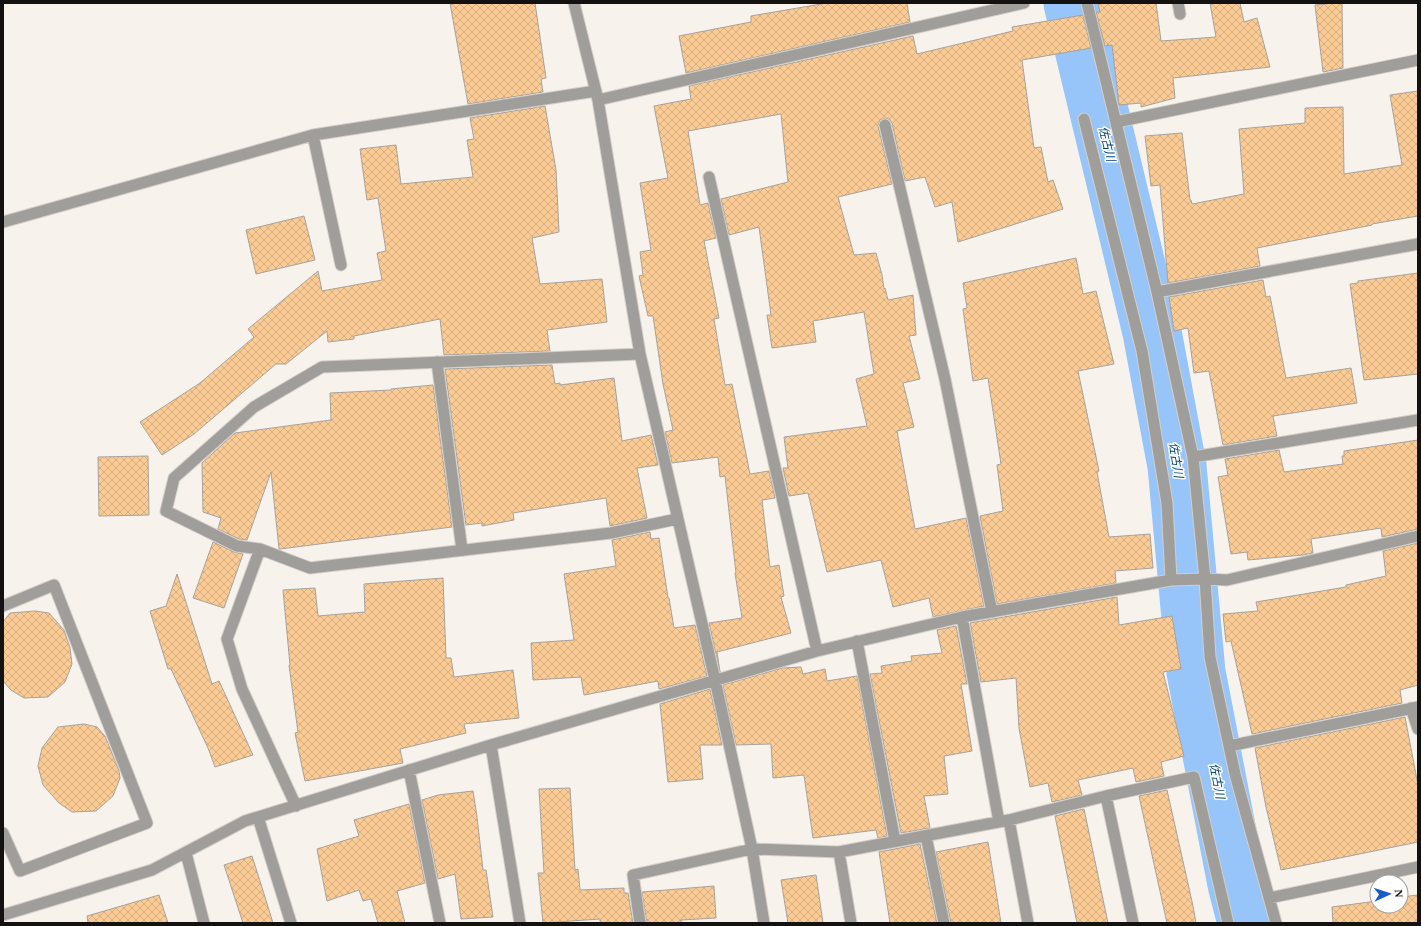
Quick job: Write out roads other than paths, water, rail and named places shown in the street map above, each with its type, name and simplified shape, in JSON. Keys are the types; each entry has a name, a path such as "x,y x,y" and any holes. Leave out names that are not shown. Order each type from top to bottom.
{"street":[{"path":"574,3 597,96 640,354 715,680 752,849 764,923"},
{"path":"3,222 313,135 597,96 1024,3"},
{"path":"1087,3 1157,292 1193,457 1201,579 1210,657 1235,774 1276,923"},
{"path":"1116,122 1418,60"},
{"path":"1084,119 1142,351 1167,503 1175,580"},
{"path":"885,125 944,379 992,612"},
{"path":"313,135 341,265"},
{"path":"709,177 817,651"},
{"path":"1157,292 1418,244"},
{"path":"640,354 322,367 254,407 174,478 166,511 237,546 260,548 310,568 611,533 677,519"},
{"path":"437,362 462,550"},
{"path":"1193,457 1418,420"},
{"path":"3,915 152,870 244,821 491,745 817,651 962,617 1175,580 1227,580 1418,536"},
{"path":"260,548 227,639 242,689 296,806"},
{"path":"3,606 54,585 146,823 20,871 3,833"},
{"path":"962,617 1004,821 1028,923"},
{"path":"857,642 895,841"},
{"path":"1229,746 1415,707 1418,730"},
{"path":"491,745 520,923"},
{"path":"409,770 440,923"},
{"path":"640,923 633,875 752,849 839,852 1004,821 1106,796 1194,777 1228,923"},
{"path":"1106,796 1133,923"},
{"path":"258,817 291,923"},
{"path":"926,836 944,923"},
{"path":"839,852 851,923"},
{"path":"186,853 204,923"},
{"path":"1269,898 1418,867"}],"waterway":[{"name":"佐古川","path":"1073,3 1152,332 1177,466 1196,672 1237,884 1247,923"}]}
